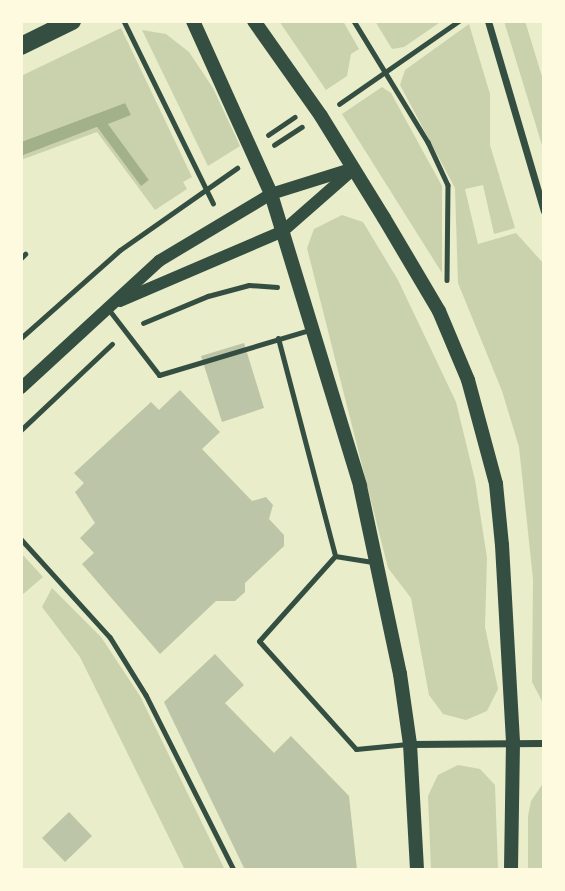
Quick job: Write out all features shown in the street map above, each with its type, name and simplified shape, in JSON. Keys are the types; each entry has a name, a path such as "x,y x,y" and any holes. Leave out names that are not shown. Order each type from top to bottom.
{"main road":[{"path":"21,46 72,21"},
{"path":"192,21 255,150 271,194 314,328 378,563 410,744 417,870"},
{"path":"254,21 354,168 439,311 468,380 496,484 513,742 511,870"}],"street":[{"path":"488,21 544,211"},
{"path":"21,388 159,261 271,194 354,168"},
{"path":"107,307 283,231 354,168"},
{"path":"410,744 544,743"}],"lane":[{"path":"107,307 159,375 314,328"},
{"path":"278,338 334,556"},
{"path":"334,556 378,563"},
{"path":"334,556 259,641 356,749 410,744"}],"path":[{"path":"124,21 206,187"},
{"path":"354,21 428,142 448,185 449,274 439,311"},
{"path":"21,338 120,250 255,150 317,110 386,75 458,21"},
{"path":"255,150 317,110"},
{"path":"237,289 249,285"},
{"path":"21,539 110,638 146,695 234,870"}],"shaded area":[{"path":"279,21 343,21 359,49 351,54 347,76 326,90"},
{"path":"375,21 442,21 404,47 392,49"},
{"path":"504,21 525,21 544,83 544,152"},
{"path":"469,24 490,94 490,145 515,228 494,234 483,185 465,189 478,244 516,233 544,264 544,705 532,682 533,579 519,447 502,391 458,283 455,188 400,85 405,70"},
{"path":"121,28 192,177 183,182 187,189 155,210 97,132 21,160 21,156 97,127 141,185 149,180 108,124 125,103 21,142 21,76"},
{"path":"142,30 166,34 189,52 213,88 240,146 208,166"},
{"path":"382,87 391,93 442,186 442,273 342,114"},
{"path":"125,103 131,115 108,124 149,180 141,186 97,127 21,156 21,142"},
{"path":"342,215 363,222 398,280 456,402 475,480 487,558 485,627 498,689 487,711 466,720 443,714 429,695 411,598 388,568 307,248 314,229"},
{"path":"21,553 43,577 21,596"},
{"path":"52,588 101,637 140,696 225,870 185,870 80,657 42,607"},
{"path":"458,765 480,769 495,785 498,870 431,870 428,796 438,775"},
{"path":"544,782 544,870 528,870 528,816 531,801"}],"building":[{"path":"244,343 264,408 222,422 201,356"},
{"path":"180,390 220,432 202,449 252,501 266,497 273,505 269,519 284,535 284,546 245,583 245,592 235,601 216,601 160,654 82,564 94,553 80,538 95,523 75,492 84,483 74,473 151,402 159,410"},
{"path":"215,654 244,685 225,703 274,753 291,736 349,796 357,870 245,870 164,702"},
{"path":"69,812 92,836 65,862 42,838"}]}
